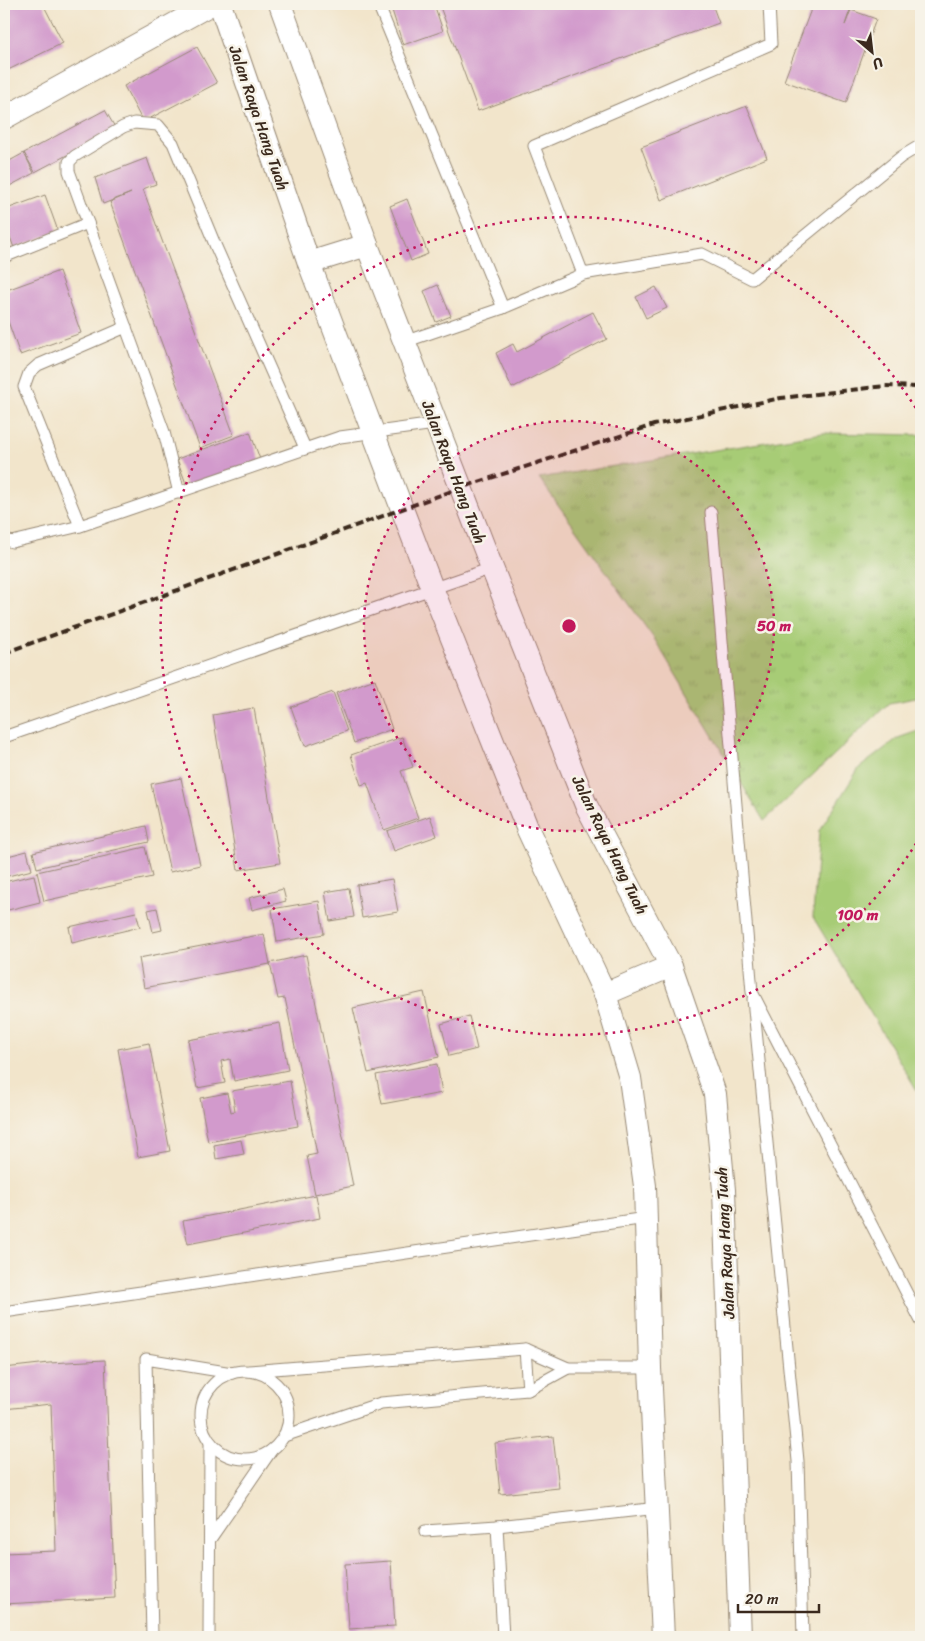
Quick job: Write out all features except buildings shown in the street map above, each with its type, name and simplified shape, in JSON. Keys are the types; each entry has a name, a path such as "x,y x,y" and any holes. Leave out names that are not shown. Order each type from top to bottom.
{"street":[{"path":"4,118 210,4"},
{"name":"Jalan Raya Hang Tuah","path":"220,4 309,263 372,432 528,830 605,994 630,1078 645,1186 650,1368 663,1637"},
{"name":"Jalan Raya Hang Tuah","path":"280,4 367,246 586,805 671,966 715,1094 724,1190 740,1637"},
{"path":"309,263 367,246"},
{"path":"605,994 671,966"}],"lane":[{"path":"378,4 504,308"},
{"path":"583,274 534,146 772,44 769,4"},
{"path":"179,493 164,432 69,171 69,162 74,156 123,126 134,123 158,125 173,143 216,247 305,448"},
{"path":"404,342 504,308 583,274 702,254 752,279 901,157 921,145"},
{"path":"4,257 88,223"},
{"path":"80,526 24,387 29,373 38,365 126,327"},
{"path":"4,539 12,542 80,526 340,437 436,424"},
{"path":"711,512 752,992 798,1461 803,1637"},
{"path":"4,737 492,568"},
{"path":"752,992 921,1321"},
{"path":"4,1312 646,1218"},
{"path":"152,1637 146,1358 232,1373 525,1349 568,1368 650,1368"},
{"path":"525,1349 528,1390"},
{"path":"284,1436 381,1403 528,1390 568,1368"},
{"path":"211,1538 272,1449 284,1436 289,1420 287,1402 279,1387 266,1376 249,1371"},
{"path":"232,1373 217,1381 206,1394 201,1411 202,1428 210,1443 224,1454 240,1459 257,1458 272,1449"},
{"path":"209,1637 210,1443"},
{"path":"424,1530 497,1526 658,1508"},
{"path":"497,1526 503,1637"}],"green space":[{"path":"823,433 921,435 921,697 889,703 764,821 655,640 539,478"},
{"path":"921,730 921,1097 813,917 819,831 859,768 898,738"}],"railway":[{"path":"4,653 460,488 654,425 781,398 885,386 921,387"}]}
